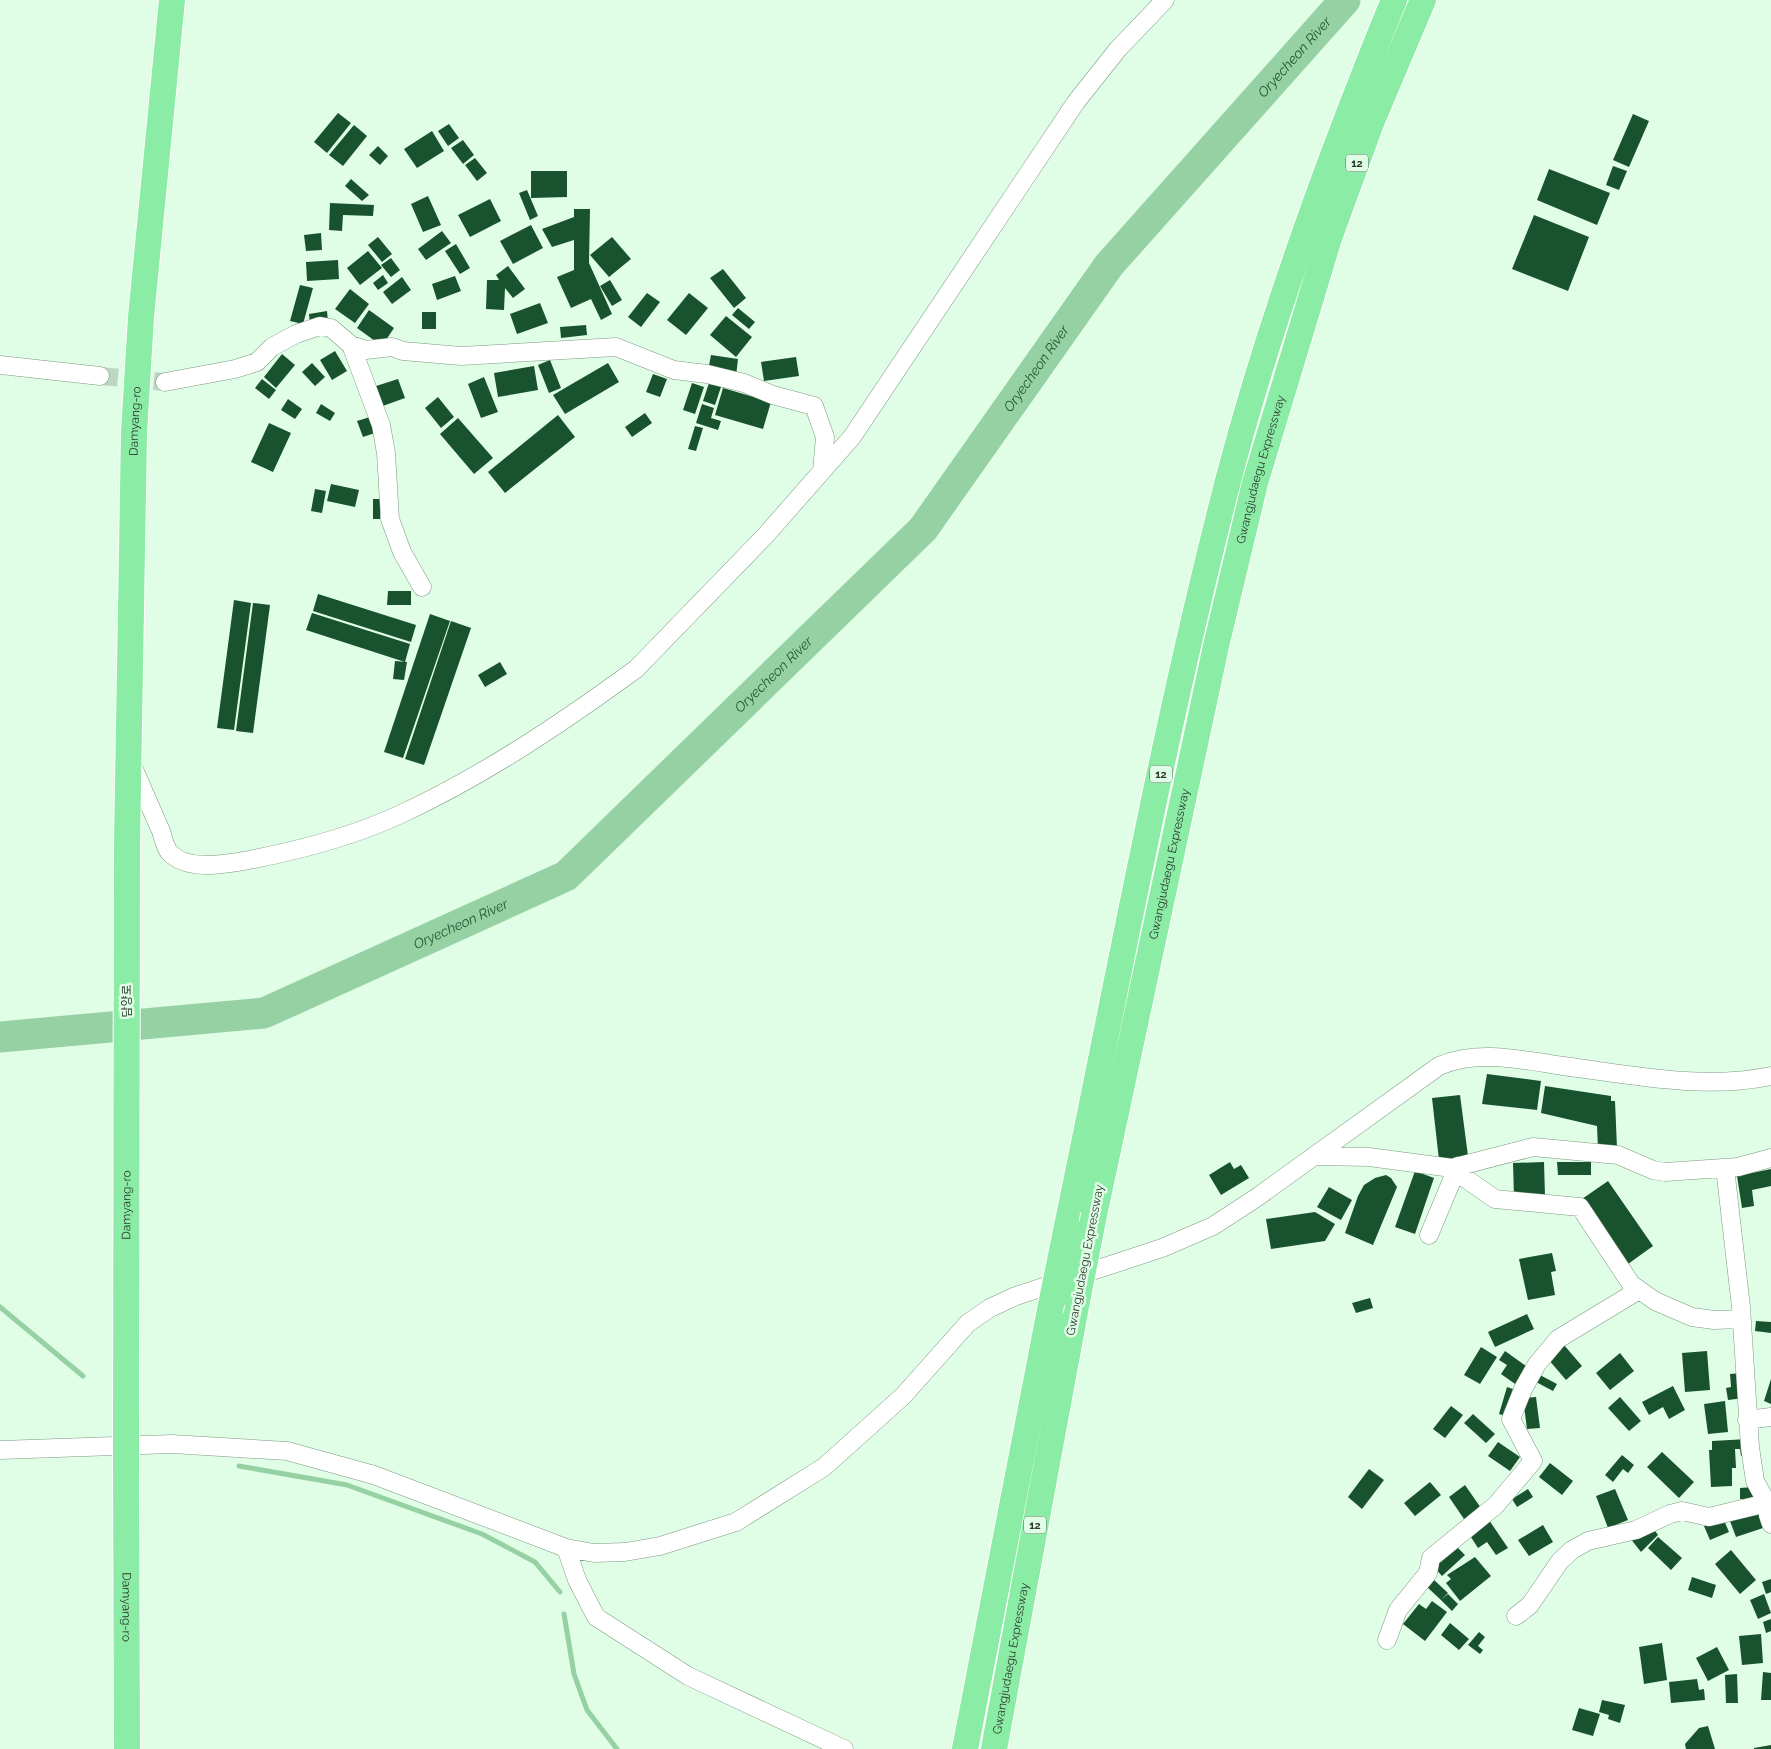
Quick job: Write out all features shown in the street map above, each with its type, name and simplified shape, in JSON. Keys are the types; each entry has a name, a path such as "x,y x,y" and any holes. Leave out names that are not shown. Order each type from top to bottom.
{"highway":[{"name":"Damyang-ro","path":"127,843 132,517 140,317 172,0"},
{"name":"Gwangjudaegu Expressway","path":"965,1749 1066,1226 1191,631 1230,474 1308,221 1347,116 1394,0"},
{"name":"Gwangjudaegu Expressway","path":"994,1749 1094,1215 1218,637 1255,483 1329,238 1365,141 1423,0"},
{"name":"담양로","path":"126,1159 127,843"},
{"name":"Damyang-ro","path":"126,1159 127,1749"}],"street":[{"path":"128,755 170,852 187,862 214,864 276,855 358,832 400,815 489,768 579,710 636,669 765,536 852,437 1076,102 1118,49 1165,0"},
{"path":"165,382 235,369 257,362 280,342 320,326 331,328 352,345 366,350 392,347 403,350 461,356 616,347 674,370 707,374 744,383 773,396 814,406 825,437 822,471"},
{"path":"352,345 381,425 386,453 390,519 402,552 422,587"},
{"path":"0,365 100,376"},
{"path":"0,1450 172,1444 288,1451 374,1475 566,1548 594,1553 625,1552 660,1546 736,1522 824,1467 903,1396 968,1323 990,1308 1016,1296 1192,1236 1213,1226 1256,1198 1438,1066 1459,1058 1507,1058 1672,1081 1739,1081 1771,1076"},
{"path":"1315,1156 1369,1157 1438,1167 1458,1166 1533,1147 1618,1155 1653,1170 1665,1172 1738,1167 1771,1158"},
{"path":"1429,1235 1458,1166"},
{"path":"1458,1166 1459,1174 1495,1199 1580,1207 1631,1284 1655,1301 1692,1317 1714,1320 1741,1319"},
{"path":"1725,1168 1741,1319 1747,1420 1755,1481 1768,1503 1771,1524"},
{"path":"1387,1640 1398,1610 1428,1573 1431,1558 1496,1505 1533,1461 1512,1419 1523,1389 1537,1364 1558,1339 1639,1290"},
{"path":"1747,1420 1771,1417"},
{"path":"1516,1616 1530,1605 1560,1560 1572,1550 1588,1541 1636,1530 1670,1514 1682,1511 1708,1517 1768,1503"},
{"path":"566,1548 577,1580 596,1617 688,1676 844,1749"}],"building":[{"path":"338,113 351,123 327,153 314,142"},
{"path":"1633,114 1649,121 1629,167 1613,160"},
{"path":"449,124 459,138 448,146 438,131"},
{"path":"354,125 367,136 343,166 329,155"},
{"path":"432,131 444,151 417,168 404,149"},
{"path":"463,140 474,155 463,164 451,148"},
{"path":"378,146 388,156 380,165 369,155"},
{"path":"475,158 487,173 477,181 465,165"},
{"path":"1613,166 1627,171 1619,190 1606,185"},
{"path":"1549,169 1610,193 1597,225 1537,200"},
{"path":"531,171 567,171 567,197 531,198"},
{"path":"351,179 369,195 362,201 345,186"},
{"path":"527,190 538,216 530,220 519,193"},
{"path":"428,196 441,225 423,232 411,204"},
{"path":"490,199 501,221 470,237 458,215"},
{"path":"330,203 374,205 373,216 343,215 342,231 329,230"},
{"path":"574,209 590,209 589,263 612,314 601,320 591,299 571,308 557,277 574,270 574,240 552,247 542,229 574,217"},
{"path":"1534,215 1589,237 1568,291 1512,269"},
{"path":"531,225 543,248 513,264 500,241"},
{"path":"442,231 451,243 426,260 418,249"},
{"path":"321,233 322,250 306,251 304,235"},
{"path":"378,237 392,254 382,262 368,245"},
{"path":"612,237 631,259 609,277 590,255"},
{"path":"456,244 470,268 460,274 445,251"},
{"path":"368,251 382,268 360,285 347,268"},
{"path":"391,258 400,270 391,277 381,265"},
{"path":"338,260 339,279 307,281 306,262"},
{"path":"508,266 525,289 513,298 505,288 504,310 486,309 487,280 499,280 496,275"},
{"path":"723,269 746,298 734,308 710,278"},
{"path":"383,275 388,283 378,290 373,283"},
{"path":"455,276 461,291 437,300 432,284"},
{"path":"402,277 411,290 392,304 383,292"},
{"path":"610,280 622,300 612,306 600,286"},
{"path":"300,285 313,288 303,324 290,321"},
{"path":"350,289 369,304 355,323 335,309"},
{"path":"647,293 660,302 641,327 628,317"},
{"path":"689,293 708,308 686,335 667,320"},
{"path":"540,303 548,323 517,334 510,314"},
{"path":"738,308 755,322 749,329 732,315"},
{"path":"369,310 394,328 382,346 357,328"},
{"path":"327,311 328,322 310,325 309,314"},
{"path":"422,312 436,312 436,329 422,329"},
{"path":"726,316 752,337 736,357 710,335"},
{"path":"586,325 587,335 561,338 560,327"},
{"path":"335,351 347,371 332,380 320,360"},
{"path":"282,354 295,365 276,388 264,377"},
{"path":"711,355 738,359 736,376 708,371"},
{"path":"796,357 799,376 764,381 761,362"},
{"path":"550,360 561,388 549,393 538,365"},
{"path":"312,363 325,377 315,386 302,372"},
{"path":"608,363 619,382 565,414 553,395"},
{"path":"534,366 538,390 498,397 494,373"},
{"path":"653,374 667,379 660,397 646,392"},
{"path":"484,377 498,412 481,418 468,384"},
{"path":"262,379 276,390 269,399 255,388"},
{"path":"398,379 405,398 380,407 373,387"},
{"path":"692,383 704,387 695,414 683,410"},
{"path":"709,383 721,387 715,405 703,401"},
{"path":"723,388 771,402 763,429 715,415"},
{"path":"438,397 454,417 441,428 425,408"},
{"path":"288,399 302,409 295,419 281,410"},
{"path":"321,404 335,413 330,421 316,413"},
{"path":"702,404 714,408 711,418 721,421 718,430 696,423"},
{"path":"645,413 652,423 632,437 625,427"},
{"path":"558,415 575,437 505,493 488,472"},
{"path":"370,417 375,433 363,437 357,421"},
{"path":"458,418 493,458 474,474 440,434"},
{"path":"269,423 291,433 273,472 251,462"},
{"path":"695,426 703,428 696,451 688,449"},
{"path":"331,484 359,490 355,507 327,501"},
{"path":"315,489 326,491 322,513 311,511"},
{"path":"373,499 380,499 380,519 373,519"},
{"path":"388,591 411,591 411,605 387,605"},
{"path":"318,594 416,625 411,642 313,611"},
{"path":"234,600 251,603 234,730 217,728"},
{"path":"253,603 270,605 253,733 236,731"},
{"path":"312,613 410,644 405,662 306,630"},
{"path":"430,614 450,621 403,758 384,752"},
{"path":"451,621 471,628 424,765 405,759"},
{"path":"395,661 407,662 404,680 393,679"},
{"path":"500,662 507,674 485,687 478,675"},
{"path":"1487,1074 1541,1081 1537,1110 1482,1104"},
{"path":"1545,1086 1611,1096 1611,1101 1615,1101 1617,1148 1598,1149 1597,1126 1541,1113"},
{"path":"1460,1095 1468,1156 1439,1160 1432,1098"},
{"path":"1230,1162 1234,1169 1241,1165 1249,1178 1221,1195 1209,1175"},
{"path":"1544,1162 1545,1196 1514,1197 1513,1163"},
{"path":"1557,1162 1591,1162 1591,1175 1558,1175"},
{"path":"1771,1169 1771,1186 1752,1190 1754,1206 1742,1208 1737,1176"},
{"path":"1415,1171 1434,1178 1415,1234 1395,1227"},
{"path":"1386,1175 1391,1178 1397,1187 1373,1245 1345,1233 1358,1196 1364,1185 1375,1178"},
{"path":"1608,1181 1653,1246 1628,1264 1582,1199"},
{"path":"1329,1187 1352,1200 1341,1220 1317,1207"},
{"path":"1315,1212 1335,1224 1325,1241 1271,1249 1266,1219"},
{"path":"1552,1253 1556,1271 1551,1272 1555,1295 1528,1300 1519,1259"},
{"path":"1370,1298 1373,1308 1356,1313 1352,1303"},
{"path":"1527,1314 1534,1329 1495,1347 1488,1332"},
{"path":"1756,1321 1771,1322 1771,1333 1755,1331"},
{"path":"1564,1345 1582,1366 1566,1380 1548,1359"},
{"path":"1481,1347 1497,1357 1480,1384 1464,1375"},
{"path":"1505,1351 1530,1369 1518,1386 1501,1374 1507,1365 1499,1360"},
{"path":"1707,1351 1710,1390 1685,1392 1682,1353"},
{"path":"1620,1353 1634,1371 1610,1390 1596,1373"},
{"path":"1742,1373 1744,1398 1728,1400 1726,1388 1731,1387 1730,1374"},
{"path":"1540,1375 1557,1384 1553,1391 1536,1382"},
{"path":"1771,1379 1771,1404 1764,1401"},
{"path":"1673,1386 1685,1410 1669,1419 1663,1407 1649,1415 1642,1402"},
{"path":"1507,1387 1516,1390 1509,1417 1499,1414"},
{"path":"1536,1397 1540,1428 1527,1429 1523,1398"},
{"path":"1620,1397 1641,1421 1629,1431 1608,1408"},
{"path":"1725,1401 1728,1432 1708,1434 1704,1404"},
{"path":"1451,1406 1463,1415 1445,1438 1433,1429"},
{"path":"1473,1414 1495,1434 1486,1443 1464,1423"},
{"path":"1748,1439 1748,1455 1741,1456 1740,1449 1735,1449 1736,1468 1732,1468 1732,1486 1711,1487 1709,1450 1712,1450 1712,1441"},
{"path":"1498,1442 1520,1457 1510,1471 1488,1456"},
{"path":"1662,1452 1694,1482 1679,1498 1647,1467"},
{"path":"1622,1455 1634,1465 1628,1473 1623,1469 1613,1482 1605,1475"},
{"path":"1550,1463 1573,1481 1562,1495 1539,1477"},
{"path":"1369,1469 1384,1480 1362,1509 1348,1497"},
{"path":"1430,1482 1441,1495 1415,1516 1404,1503"},
{"path":"1465,1485 1481,1508 1464,1519 1449,1497"},
{"path":"1754,1487 1755,1499 1740,1499 1740,1488"},
{"path":"1528,1489 1533,1497 1517,1507 1512,1499"},
{"path":"1615,1489 1628,1520 1608,1528 1596,1496"},
{"path":"1761,1511 1766,1527 1736,1537 1730,1521"},
{"path":"1723,1518 1729,1532 1710,1540 1704,1526"},
{"path":"1489,1520 1508,1548 1496,1555 1487,1542 1478,1548 1469,1534"},
{"path":"1543,1525 1553,1542 1529,1556 1518,1540"},
{"path":"1653,1528 1658,1535 1641,1552 1630,1538"},
{"path":"1658,1537 1682,1558 1671,1570 1648,1548"},
{"path":"1456,1546 1465,1555 1442,1576 1434,1567"},
{"path":"1731,1550 1756,1580 1740,1594 1715,1564"},
{"path":"1475,1557 1491,1576 1460,1601 1446,1583 1451,1579 1447,1575"},
{"path":"1692,1577 1716,1585 1712,1598 1688,1590"},
{"path":"1433,1579 1448,1593 1441,1600 1426,1586"},
{"path":"1771,1579 1771,1592 1766,1594 1762,1582"},
{"path":"1448,1594 1458,1604 1452,1611 1441,1600"},
{"path":"1764,1594 1771,1613 1758,1619 1750,1600"},
{"path":"1432,1601 1447,1612 1425,1641 1403,1624 1419,1604 1426,1609"},
{"path":"1771,1619 1771,1631 1766,1633 1763,1622"},
{"path":"1450,1623 1469,1639 1459,1650 1441,1635"},
{"path":"1479,1632 1485,1637 1478,1646 1483,1650 1480,1654 1468,1645"},
{"path":"1761,1634 1763,1663 1742,1665 1739,1636"},
{"path":"1662,1643 1667,1680 1644,1684 1639,1647"},
{"path":"1717,1647 1729,1670 1708,1681 1696,1658"},
{"path":"1763,1672 1771,1673 1771,1700 1761,1700"},
{"path":"1737,1674 1738,1703 1726,1703 1725,1675"},
{"path":"1697,1679 1699,1690 1704,1689 1705,1700 1671,1703 1669,1682"},
{"path":"1602,1700 1625,1705 1620,1723 1608,1719 1609,1715 1599,1712"},
{"path":"1579,1708 1600,1714 1593,1736 1572,1730"},
{"path":"1708,1726 1715,1749 1686,1749 1685,1744 1699,1728"},
{"path":"1771,1745 1771,1749 1754,1749 1754,1748"}],"waterway":[{"name":"Oryecheon River","path":"0,1037 264,1013 566,876 923,529 1109,265 1345,0"},
{"path":"0,1307 83,1376"},
{"path":"239,1466 347,1485 482,1534 535,1562 560,1592"},
{"path":"564,1614 574,1674 587,1710 617,1749"}],"tunnel":[{"path":"100,376 165,382"}]}
